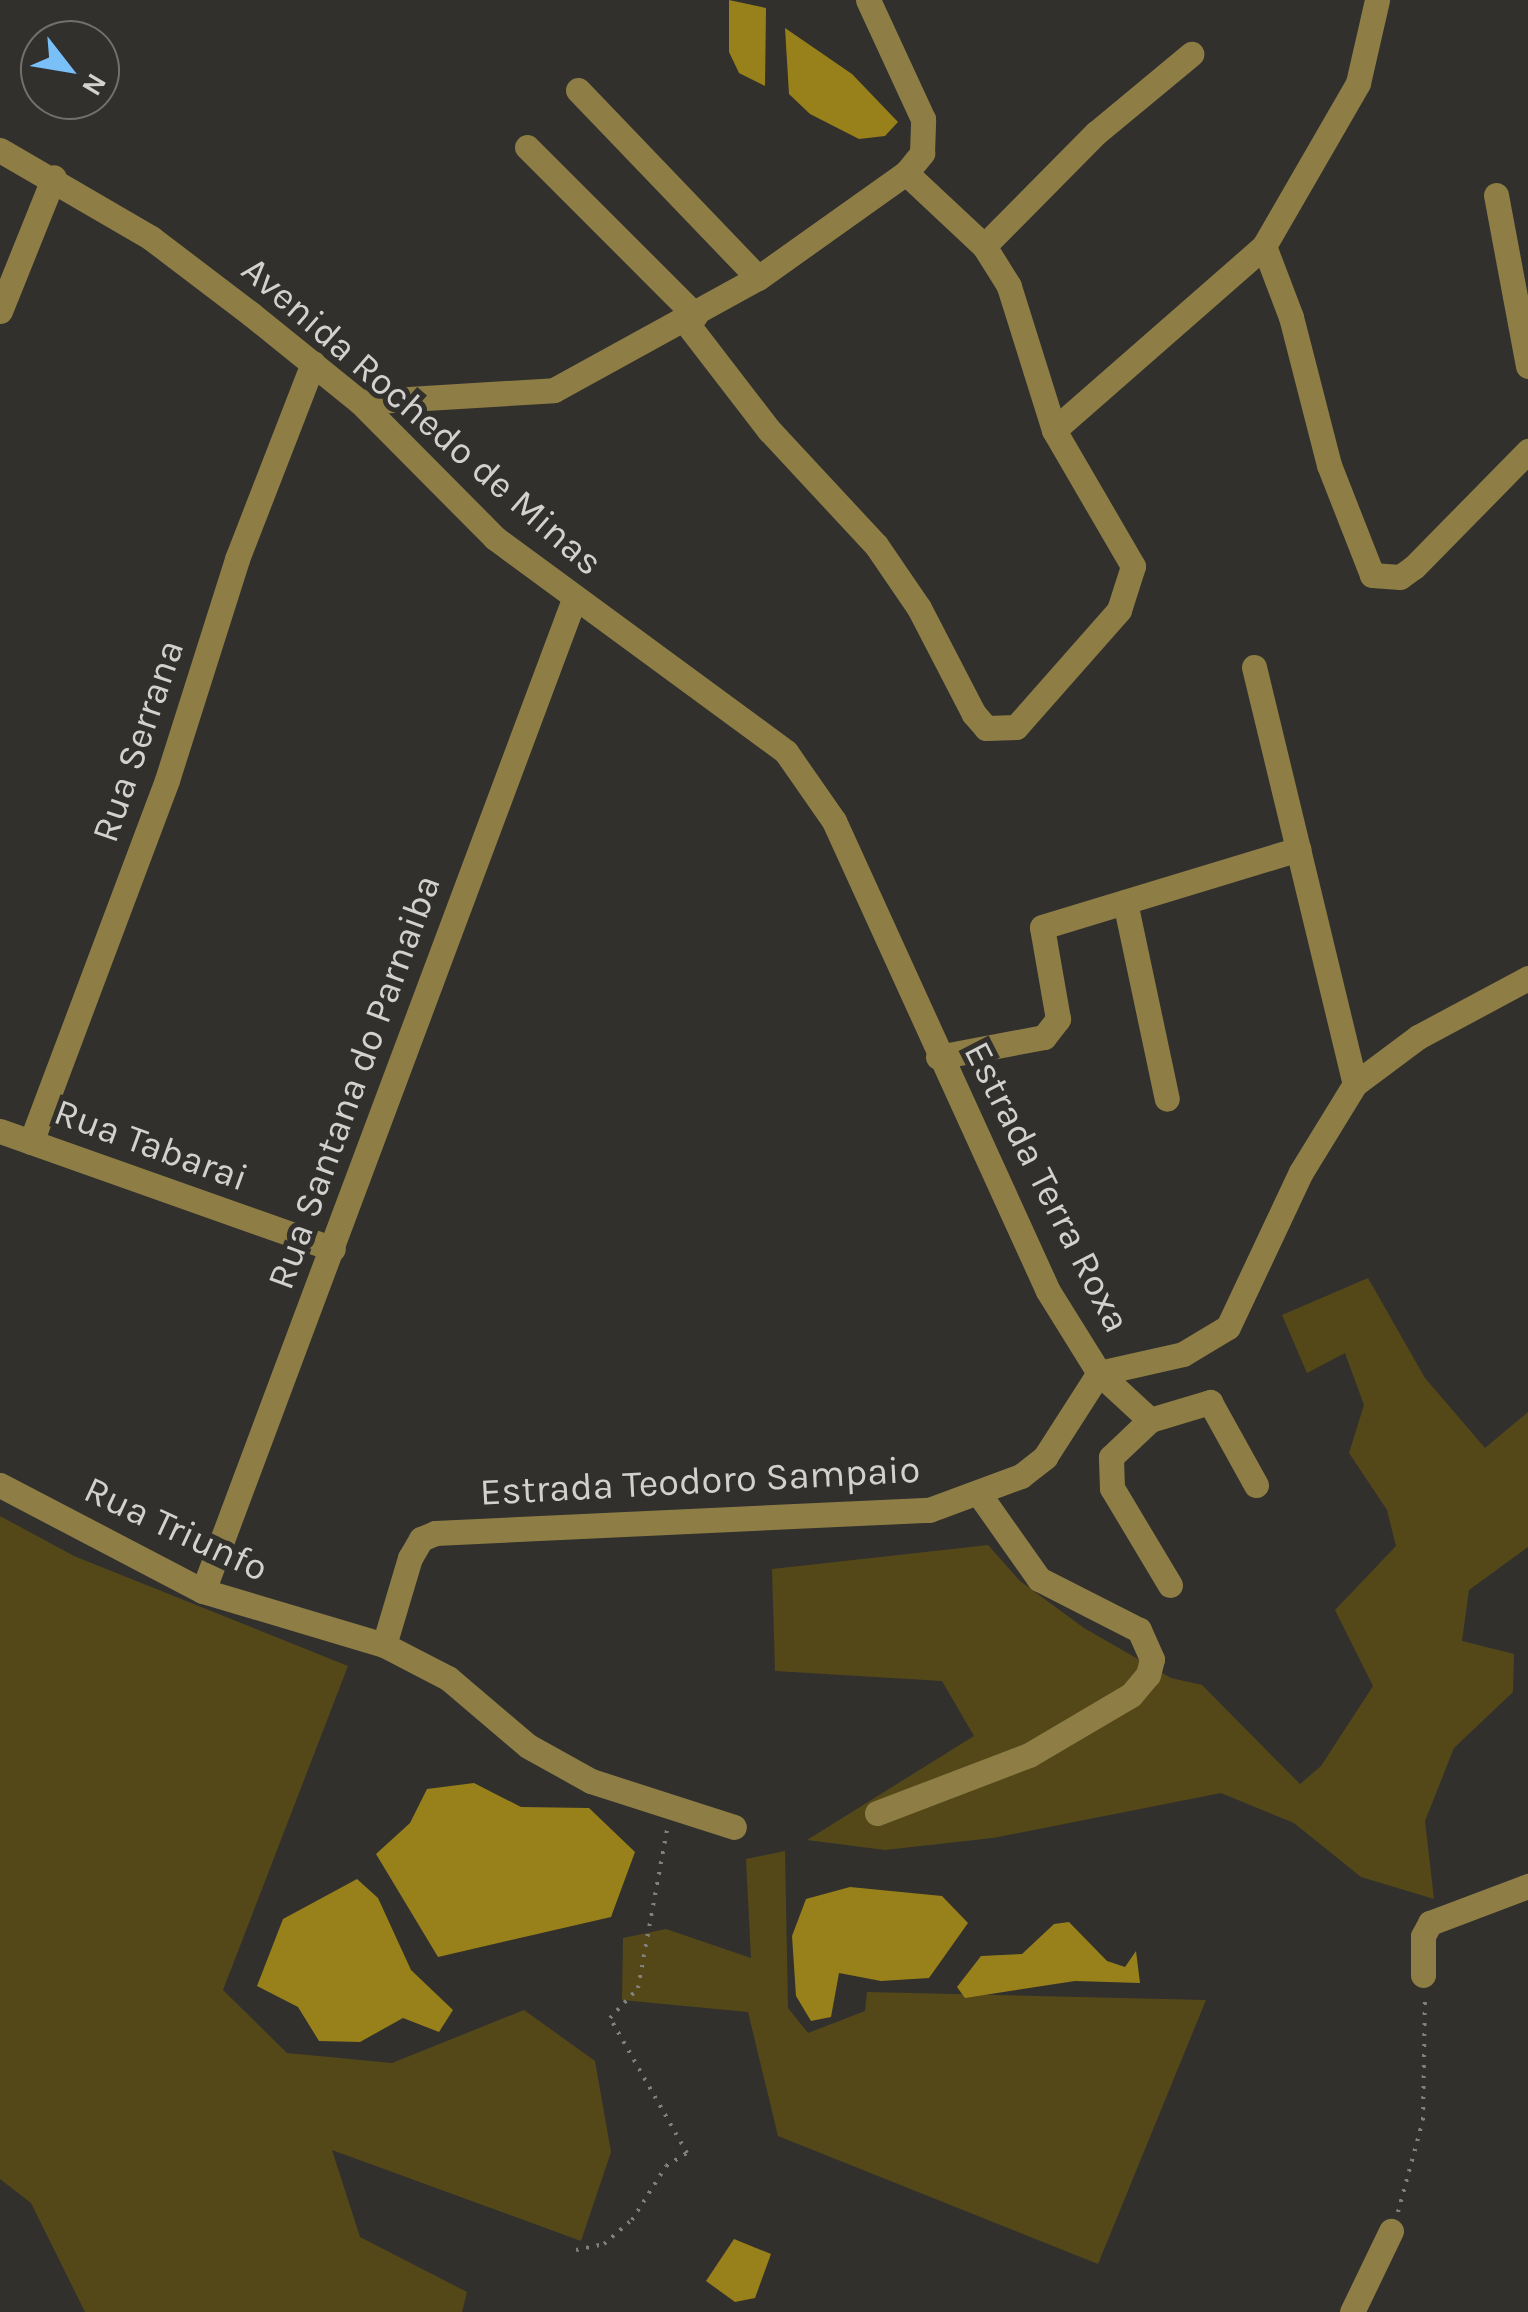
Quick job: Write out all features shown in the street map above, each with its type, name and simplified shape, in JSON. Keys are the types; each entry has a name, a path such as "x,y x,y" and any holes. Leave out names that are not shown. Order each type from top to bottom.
{"street":[{"path":"360,402 554,390 758,278 906,173 922,153 923,119 868,0"},
{"path":"1054,430 1264,246 1358,83 1378,0"},
{"path":"984,246 1096,134 1191,54"},
{"path":"578,90 758,278"},
{"path":"527,148 690,318 769,430 876,545 919,608 974,714 1000,732 1032,713 1131,588 1133,566 1125,544 1054,430 1009,286 984,246 906,173"},
{"name":"Avenida Rochedo de Minas","path":"0,150 54,177 151,238 360,402 456,502 574,600 728,703 786,752"},
{"path":"0,311 54,177"},
{"path":"1496,195 1528,366"},
{"path":"1264,246 1329,465 1372,575 1386,580 1414,567 1528,451"},
{"name":"Rua Serrana","path":"32,1142 168,780 238,559 313,363"},
{"name":"Rua Santana do Parnaiba","path":"203,1591 574,600"},
{"path":"1254,668 1354,1084"},
{"name":"Estrada Terra Roxa","path":"786,752 834,821 938,1057 1048,1291 1099,1373 1183,1354 1228,1326 1301,1172 1354,1084 1418,1036 1528,978"},
{"path":"938,1057 1044,1037 1058,1020 1042,927 1298,848"},
{"path":"1124,902 1166,1099"},
{"name":"Rua Tabarai","path":"0,1131 332,1249"},
{"path":"1099,1373 1150,1420"},
{"name":"Estrada Teodoro Sampaio","path":"384,1645 410,1558 421,1540 435,1533 929,1510 979,1494 1045,1457 1099,1373"},
{"path":"1170,1585 1112,1488 1111,1457 1150,1420 1210,1402 1256,1484"},
{"name":"Rua Triunfo","path":"0,1485 203,1591 384,1645 448,1678 548,1760 673,1811 734,1828"},
{"path":"877,1813 1029,1754 1131,1695 1148,1676 1152,1659 1138,1630 1039,1579 979,1494"},
{"path":"1423,1975 1423,1936 1430,1923 1528,1886"},
{"path":"1352,2312 1391,2231"}],"path":[{"path":"576,2250 604,2244 632,2220 666,2166 687,2153 610,2018 638,1988 655,1870 673,1811"},
{"path":"1391,2231 1423,2120 1423,1975"}],"shaded area":[{"path":"729,0 766,8 765,86 739,73 729,52"},
{"path":"785,28 852,74 898,122 885,136 859,139 810,114 789,94"},
{"path":"1368,1278 1425,1378 1485,1448 1528,1412 1528,1547 1469,1590 1462,1641 1514,1654 1513,1692 1454,1748 1425,1821 1434,1899 1361,1877 1294,1823 1221,1793 993,1838 885,1850 807,1840 974,1736 942,1681 775,1671 772,1569 988,1545 1020,1581 1084,1628 1171,1678 1202,1685 1300,1784 1321,1766 1373,1686 1335,1610 1396,1546 1387,1510 1349,1453 1364,1405 1345,1353 1307,1373 1282,1315"},
{"path":"0,1516 74,1556 348,1666 223,1990 287,2053 392,2063 524,2010 595,2061 611,2152 581,2241 332,2150 360,2237 467,2292 462,2312 85,2312 31,2203 0,2179"},
{"path":"474,1783 521,1807 589,1808 635,1852 611,1917 438,1957 376,1854 410,1823 427,1789"},
{"path":"785,1851 788,2008 808,2033 865,2011 867,1992 1206,2000 1098,2264 778,2136 748,2012 622,2000 623,1938 666,1929 751,1958 746,1859"},
{"path":"357,1879 378,1898 411,1970 453,2010 439,2032 403,2018 360,2042 319,2041 298,2007 257,1986 283,1919"},
{"path":"850,1887 942,1896 968,1923 929,1978 881,1981 839,1973 831,2017 811,2021 796,1996 792,1936 806,1899"},
{"path":"1069,1922 1107,1961 1125,1967 1136,1951 1140,1983 1075,1981 965,1998 957,1987 981,1956 1022,1954 1054,1924"},
{"path":"734,2239 771,2254 755,2298 735,2302 706,2281"}]}
